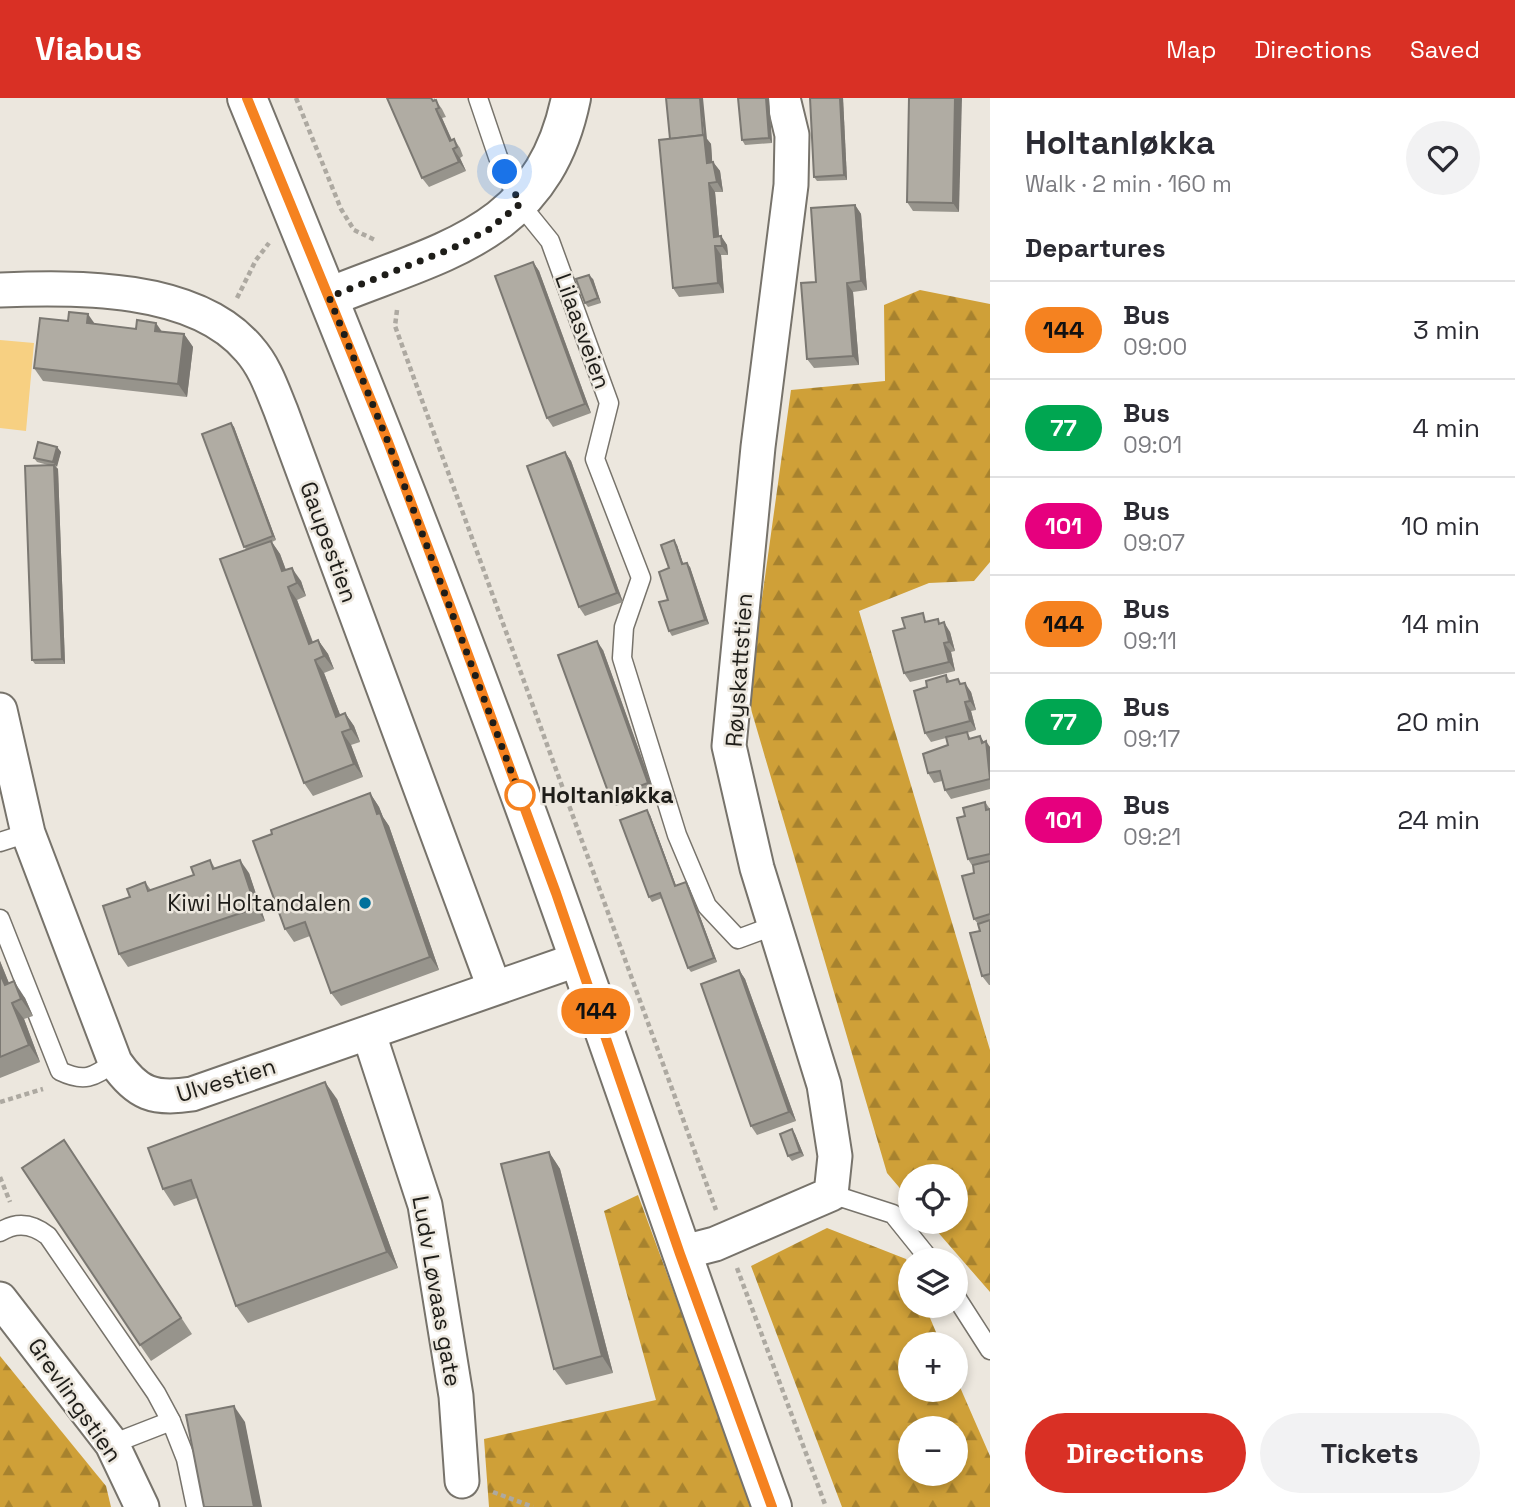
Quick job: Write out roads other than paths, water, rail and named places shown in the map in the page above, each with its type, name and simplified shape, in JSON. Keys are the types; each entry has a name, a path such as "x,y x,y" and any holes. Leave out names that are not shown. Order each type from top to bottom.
{"main road":[{"path":"247,98 431,556 579,959 680,1254 772,1507"},
{"path":"329,297 453,248 488,230 520,204 540,178 556,150 571,98"}],"street":[{"name":"Røyskattstien","path":"783,98 792,135 791,185 758,447 729,746 773,926 824,1085 835,1156 831,1194"},
{"name":"Gaupestien","path":"0,290 50,288 110,291 155,299 223,324 249,348 266,373 494,987"},
{"name":"Ulvestien","path":"0,710 14,838 115,1062 129,1082 147,1093 167,1098 192,1094 579,959"},
{"name":"Ludv Løvaas gate","path":"369,1034 425,1205 456,1396 462,1481"},
{"path":"680,1254 727,1239 831,1194"},
{"name":"Grevlingstien","path":"0,1299 112,1444 142,1507"}],"lane":[{"name":"Lilaasveien","path":"478,98 498,157 520,204 550,241 609,403 595,459 641,578 624,627 622,658 677,835 707,906 738,939 773,926"},
{"path":"0,919 60,1071 76,1078 94,1076 115,1062"},
{"path":"831,1194 894,1214 921,1248"},
{"path":"0,1232 21,1225 36,1226 48,1236 156,1393 172,1421 187,1459 195,1507"},
{"path":"968,1316 990,1350"},
{"path":"112,1444 172,1421"}],"place":[{"name":"Holtanløkka","path":"520,795"},
{"name":"Kiwi Holtandalen","path":"365,903"}]}
